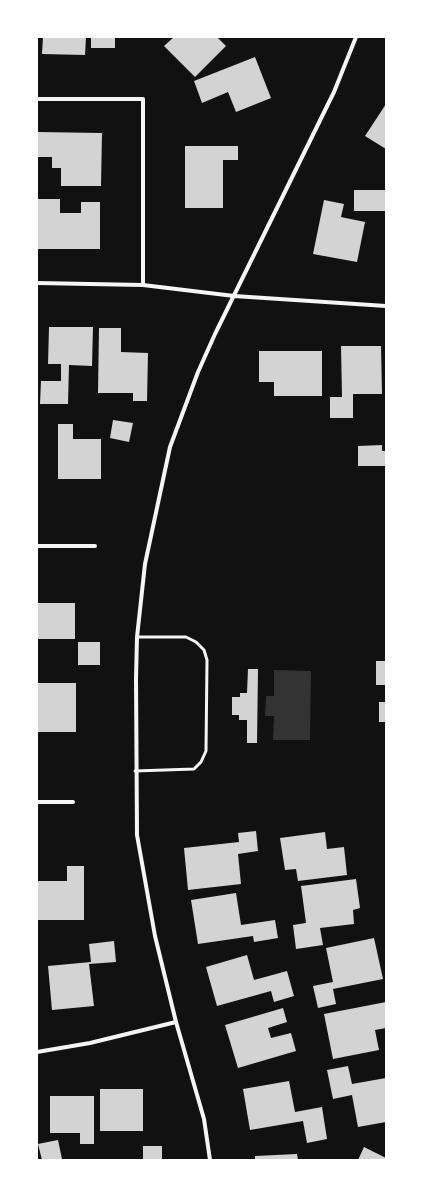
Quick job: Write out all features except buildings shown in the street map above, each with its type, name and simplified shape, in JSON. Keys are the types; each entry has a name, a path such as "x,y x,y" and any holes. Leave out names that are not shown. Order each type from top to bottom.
{"street":[{"path":"210,1160 204,1119 176,1022 155,936 137,835 135,771 137,637 145,564 170,447 198,372 334,92 356,37"},
{"path":"37,99 143,99 143,285"},
{"path":"37,283 143,285 234,296 386,306"},
{"path":"37,546 95,546"},
{"path":"37,802 73,802"},
{"path":"37,1052 90,1043 176,1022"}],"lane":[{"path":"135,771 194,769 201,762 206,751 207,660 204,650 196,642 186,637 137,637"}],"shaded area":[{"path":"274,670 311,671 310,740 273,740 274,716 265,716 266,696 274,696"}]}
